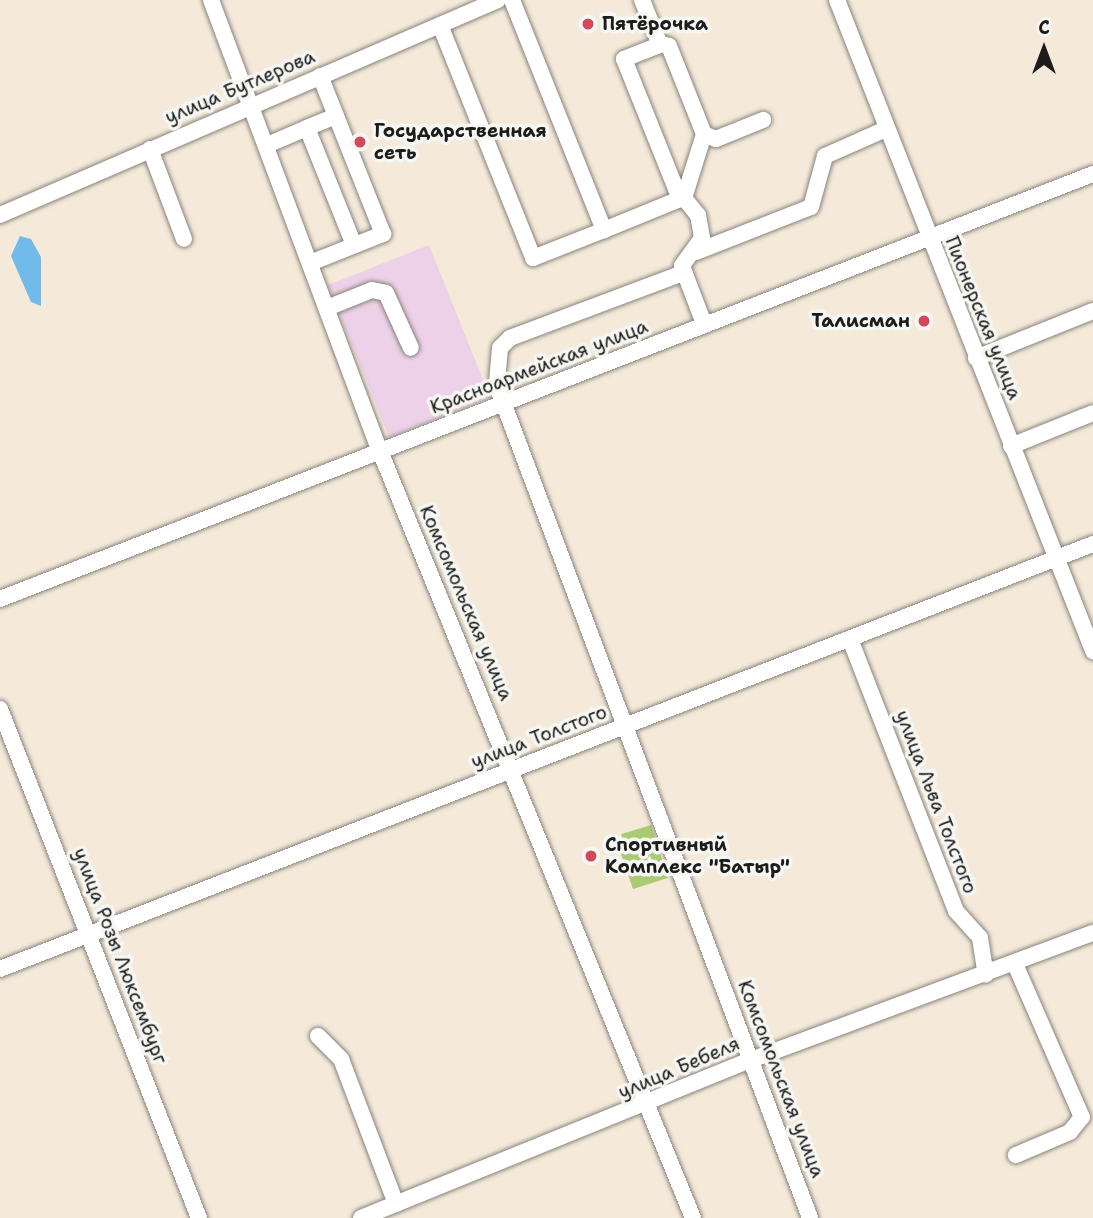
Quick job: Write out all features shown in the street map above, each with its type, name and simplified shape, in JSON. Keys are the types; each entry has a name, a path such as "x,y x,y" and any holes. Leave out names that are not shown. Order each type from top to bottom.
{"street":[{"name":"Комсомольская улица","path":"211,0 380,451 513,769 693,1218"},
{"name":"улица Бутлерова","path":"0,215 498,0"},
{"path":"512,0 604,230"},
{"path":"642,0 660,45"},
{"name":"Пионерская улица","path":"837,0 928,238 1093,651"},
{"path":"440,25 533,258 682,199 704,134 669,46 660,45 624,59 682,199 702,228 696,252"},
{"path":"310,263 383,234 320,76"},
{"path":"267,145 336,116"},
{"path":"704,134 716,139 763,120"},
{"path":"307,128 354,246"},
{"path":"704,324 683,273 683,262 696,252 811,207 825,156 887,129"},
{"path":"150,149 184,239"},
{"name":"Красноармейская улица","path":"0,599 1093,174"},
{"name":"Комсомольская улица","path":"683,273 503,343 497,386 810,1218"},
{"path":"327,308 372,290 386,293 411,348"},
{"path":"976,358 1093,311"},
{"path":"1011,446 1093,413"},
{"name":"улица Толстого","path":"0,969 1093,544"},
{"name":"улица Льва Толстого","path":"850,639 956,911 980,938 986,975"},
{"name":"улица Розы Люксембург","path":"0,709 199,1218"},
{"name":"улица Бебеля","path":"361,1218 648,1105 751,1060 986,975 1093,933"},
{"path":"1015,964 1082,1117 1070,1132 1016,1155"},
{"path":"318,1036 341,1059 396,1205"}],"shaded area":[{"path":"429,245 490,397 389,437 328,285"}],"green space":[{"path":"651,825 668,878 633,889 615,836"}],"water":[{"path":"20,236 31,239 41,257 41,306 31,302 11,256"}],"place":[{"name":"Пятёрочка","path":"588,24"},
{"name":"Государственная сеть","path":"360,142"},
{"name":"Талисман","path":"924,321"},
{"name":"Спортивный Комплекс \"Батыр\"","path":"591,856"}]}
